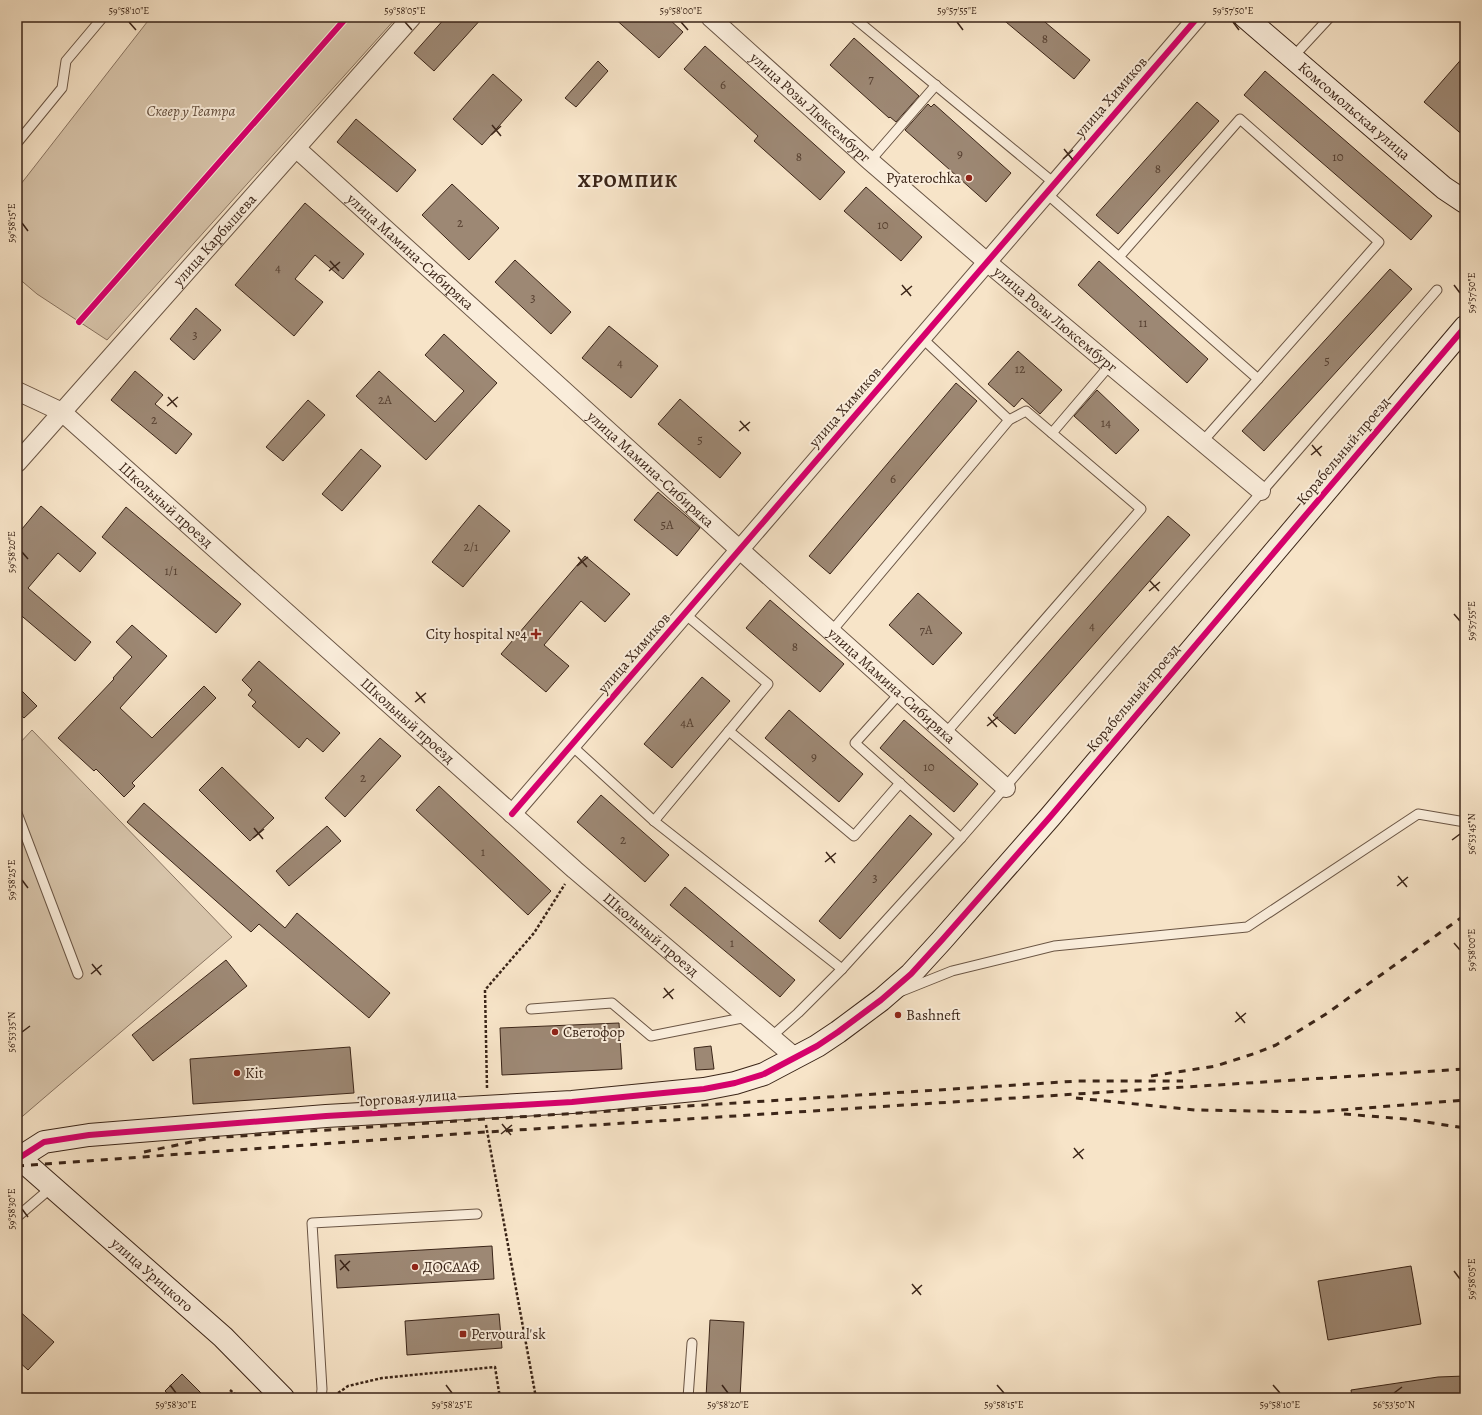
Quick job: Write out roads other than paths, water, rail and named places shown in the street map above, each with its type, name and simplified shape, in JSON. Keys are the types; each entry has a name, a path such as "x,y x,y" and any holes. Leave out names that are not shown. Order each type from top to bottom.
{"street":[{"name":"улица Карбышева","path":"17,463 297,149 412,17"},
{"name":"улица Розы Люксембург","path":"710,17 870,161 986,262 1203,441 1261,491"},
{"name":"улица Химиков","path":"512,814 1198,17"},
{"name":"Комсомольская улица","path":"1245,17 1444,188 1465,202"},
{"name":"улица Мамина-Сибиряка","path":"297,149 740,550 1006,788"},
{"name":"Корабельный проезд","path":"796,1058 838,1032 881,1000 911,974 1050,817 1465,327"},
{"name":"Школьный проезд","path":"17,391 62,412 575,870 796,1058"},
{"name":"Торговая улица","path":"18,1157 44,1142 89,1135 326,1116 572,1102 704,1089 735,1083 764,1074 796,1058"},
{"name":"улица Урицкого","path":"18,1157 223,1337 283,1398"}],"lane":[{"path":"17,143 62,88 66,61 103,17"},
{"path":"853,17 936,85 1050,188 1118,257 1258,378"},
{"path":"1293,57 1330,17"},
{"path":"870,161 936,85"},
{"path":"1118,257 1240,119 1379,242 1203,441"},
{"path":"771,1037 842,969 1006,788 1261,491 1437,290"},
{"path":"922,338 1009,420"},
{"path":"1052,433 1110,365"},
{"path":"831,632 1009,420 1026,411 1141,509 946,734"},
{"path":"654,821 768,684 685,614"},
{"path":"900,693 855,743 961,838"},
{"path":"729,731 854,836 900,783"},
{"path":"571,745 654,821 842,969"},
{"path":"17,814 78,974"},
{"path":"881,1000 952,971 1054,946 1247,927 1418,814 1465,822"},
{"path":"532,1009 612,1003 651,1036 747,1017"},
{"path":"17,1217 52,1187"},
{"path":"321,1398 322,1389 312,1223 477,1214"},
{"path":"688,1398 692,1343"}],"railway":[{"path":"1151,1076 1216,1066 1276,1045 1326,1014 1465,915"},
{"path":"17,1166 486,1132 1465,1069"},
{"path":"144,1152 210,1138 486,1119 1078,1081 1183,1081"},
{"path":"1076,1098 1195,1110 1316,1112 1465,1100"},
{"path":"1344,1114 1406,1119 1465,1128"}],"place":[{"name":"Pyaterochka","path":"969,178"},
{"name":"City hospital №4","path":"536,634"},
{"name":"Bashneft","path":"898,1015"},
{"name":"Светофор","path":"555,1032"},
{"name":"Kit","path":"237,1073"},
{"name":"ДОСААФ","path":"415,1267"},
{"name":"Pervoural'sk","path":"463,1334"}],"district":[{"name":"ХРОМПИК","path":"628,180"}],"park label":[{"name":"Сквер у Театра","path":"191,111"}]}
